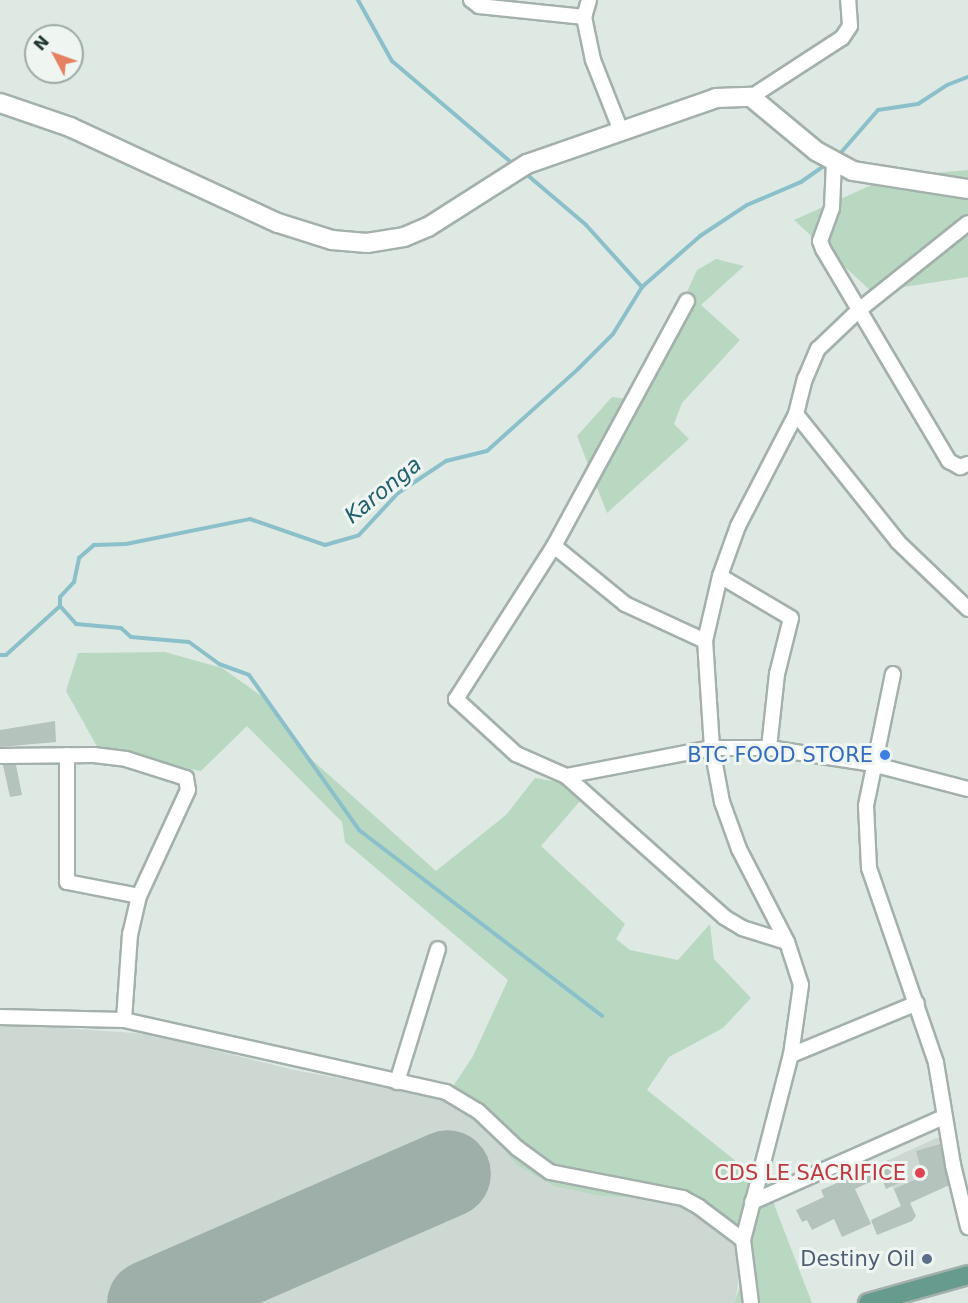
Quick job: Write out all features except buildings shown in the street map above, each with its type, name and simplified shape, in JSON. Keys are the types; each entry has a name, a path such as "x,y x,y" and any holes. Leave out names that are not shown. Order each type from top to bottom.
{"main road":[{"path":"868,1303 968,1275"}],"street":[{"path":"471,0 479,6 584,17"},
{"path":"589,0 584,17 594,60 621,131"},
{"path":"0,103 70,127 278,223 332,240 367,243 404,237 428,227 527,164 686,106 716,98 751,98 842,38 850,26 848,0"},
{"path":"751,98 834,162 853,171 968,189"},
{"path":"834,162 832,208 820,241 949,461 960,467 968,464"},
{"path":"751,1303 743,1240 791,1055 801,985 787,942 735,839 722,802 712,748 705,641 720,576 750,500 796,414 805,379 818,349 859,310 968,223"},
{"path":"687,301 554,546 456,699 516,754 566,776 724,917 742,928 787,942"},
{"path":"796,414 898,542 968,609"},
{"path":"554,546 625,604 705,641"},
{"path":"720,576 791,618 777,674 769,748"},
{"path":"893,674 872,764 866,806 869,868 936,1064 944,1117 968,1227"},
{"path":"566,776 712,748 769,748 872,764 968,789"},
{"path":"68,754 67,882 139,896"},
{"path":"0,756 68,754 126,759 186,778 188,790 139,896 130,934 124,1020"},
{"path":"397,1082 438,948"},
{"path":"791,1055 917,1003"},
{"path":"0,1017 124,1020 446,1092 462,1100 550,1172 683,1198 743,1240"},
{"path":"752,1202 944,1117"}],"shaded area":[{"path":"0,1025 149,1034 294,1070 441,1097 464,1106 601,1196 682,1201 713,1220 742,1253 735,1303 0,1303"},
{"name":"CDS LE SACRIFICE","path":"945,1134 955,1183 901,1206 882,1163"}],"green space":[{"path":"968,170 968,277 872,292 794,220 889,177"},
{"path":"716,259 744,266 701,305 740,340 682,403 674,424 689,439 607,513 577,436 612,397 637,400 697,270"},
{"path":"165,652 222,668 270,702 300,749 436,871 506,815 535,778 564,783 581,800 541,846 625,924 616,939 630,950 678,960 710,924 714,959 751,998 723,1028 669,1057 647,1090 767,1186 812,1303 734,1303 747,1266 742,1253 713,1220 682,1201 601,1196 554,1186 517,1165 452,1088 473,1056 508,980 345,842 342,822 247,726 201,771 100,752 66,691 78,653"}],"waterway":[{"path":"358,0 392,61 514,165"},
{"name":"Karonga","path":"838,156 878,110 918,104 947,85 968,77"},
{"name":"Karonga","path":"0,655 6,655 60,606 60,597 74,582 79,558 94,545 126,544 250,519 325,545 359,535 398,493 446,461 487,451 578,369 613,334 642,287 700,236 747,205 801,182 827,164"},
{"path":"525,173 586,225 642,287"},
{"path":"60,606 76,624 121,628 131,637 189,642 219,664 249,675 359,830 602,1016"}],"runway":[{"path":"150,1303 447,1173"}],"place":[{"name":"BTC FOOD STORE","path":"885,755"},
{"name":"CDS LE SACRIFICE","path":"920,1173"},
{"name":"Destiny Oil","path":"927,1259"}]}
